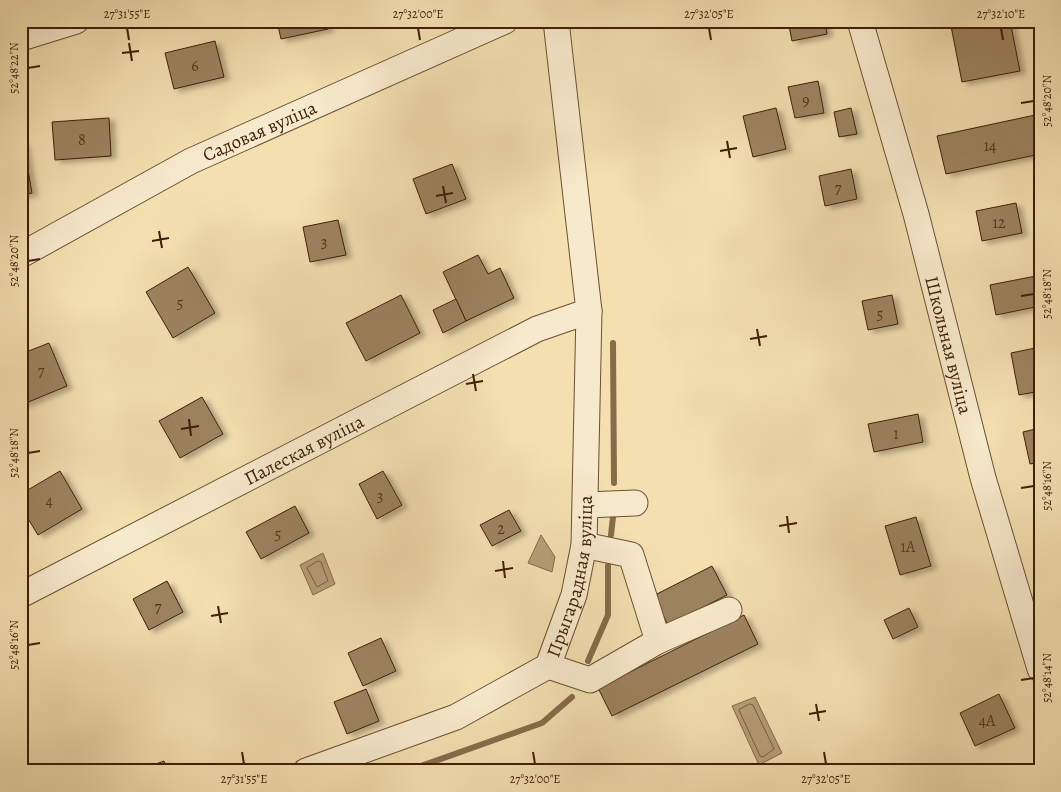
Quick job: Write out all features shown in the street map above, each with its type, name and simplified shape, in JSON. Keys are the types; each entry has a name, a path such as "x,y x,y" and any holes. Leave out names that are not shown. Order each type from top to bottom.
{"street":[{"path":"21,38 76,21"},
{"name":"Садовая вуліца","path":"21,255 191,161 505,21"},
{"name":"Прыгарадная вуліца","path":"306,771 456,716 548,666 574,595 584,545 589,311 556,21"},
{"name":"Школьная вуліца","path":"860,21 916,214 982,478 1040,669"},
{"name":"Палеская вуліца","path":"21,595 537,329 589,311"},
{"path":"586,504 635,503"},
{"path":"584,545 631,555 658,641"},
{"path":"548,666 590,680 658,641 729,610"}],"water":[{"path":"541,535 555,557 552,572 528,563"},
{"path":"323,553 335,584 313,595 300,565"},
{"path":"755,697 782,753 759,765 732,706"}],"building":[{"path":"277,21 326,21 328,29 281,39"},
{"path":"788,21 825,21 827,34 792,41"},
{"path":"950,21 1010,21 1020,71 962,82"},
{"path":"215,41 224,77 174,89 165,53"},
{"path":"818,81 824,113 795,118 788,87"},
{"path":"776,108 786,149 753,157 743,116"},
{"path":"851,108 857,134 839,137 834,112"},
{"path":"1040,114 1040,154 946,174 937,136"},
{"path":"109,118 111,156 55,160 52,122"},
{"path":"23,141 32,193 21,195 21,142"},
{"path":"452,164 466,199 426,214 413,179"},
{"path":"851,169 857,199 825,206 819,176"},
{"path":"1016,203 1022,233 982,241 976,211"},
{"path":"338,220 346,255 310,262 303,227"},
{"path":"478,255 488,274 500,268 514,298 466,321 443,272"},
{"path":"188,267 215,313 173,338 146,292"},
{"path":"1036,276 1040,306 996,315 990,285"},
{"path":"401,295 420,333 366,361 346,323"},
{"path":"892,295 898,324 868,330 862,301"},
{"path":"456,299 466,321 443,333 433,310"},
{"path":"49,343 67,386 21,405 21,354"},
{"path":"1040,347 1040,391 1019,395 1011,353"},
{"path":"202,397 223,434 180,458 159,421"},
{"path":"918,414 923,442 874,452 868,424"},
{"path":"1040,428 1040,462 1030,464 1023,432"},
{"path":"60,471 82,509 38,535 21,507 21,494"},
{"path":"383,471 402,505 377,519 359,484"},
{"path":"295,506 309,533 261,559 246,532"},
{"path":"509,510 521,531 492,546 480,525"},
{"path":"916,517 931,566 900,575 885,526"},
{"path":"712,566 727,595 668,625 653,596"},
{"path":"167,581 183,612 149,630 133,599"},
{"path":"909,608 918,627 893,639 884,620"},
{"path":"744,615 758,644 612,716 598,688"},
{"path":"381,638 396,671 363,686 348,653"},
{"path":"366,689 379,721 347,734 334,702"},
{"path":"999,694 1015,728 975,746 960,713"},
{"path":"164,761 168,771 137,771"}],"waterway":[{"path":"613,343 614,483"},
{"path":"611,535 613,517"},
{"path":"588,661 608,615 608,566"},
{"path":"407,771 542,723 572,697"}]}
